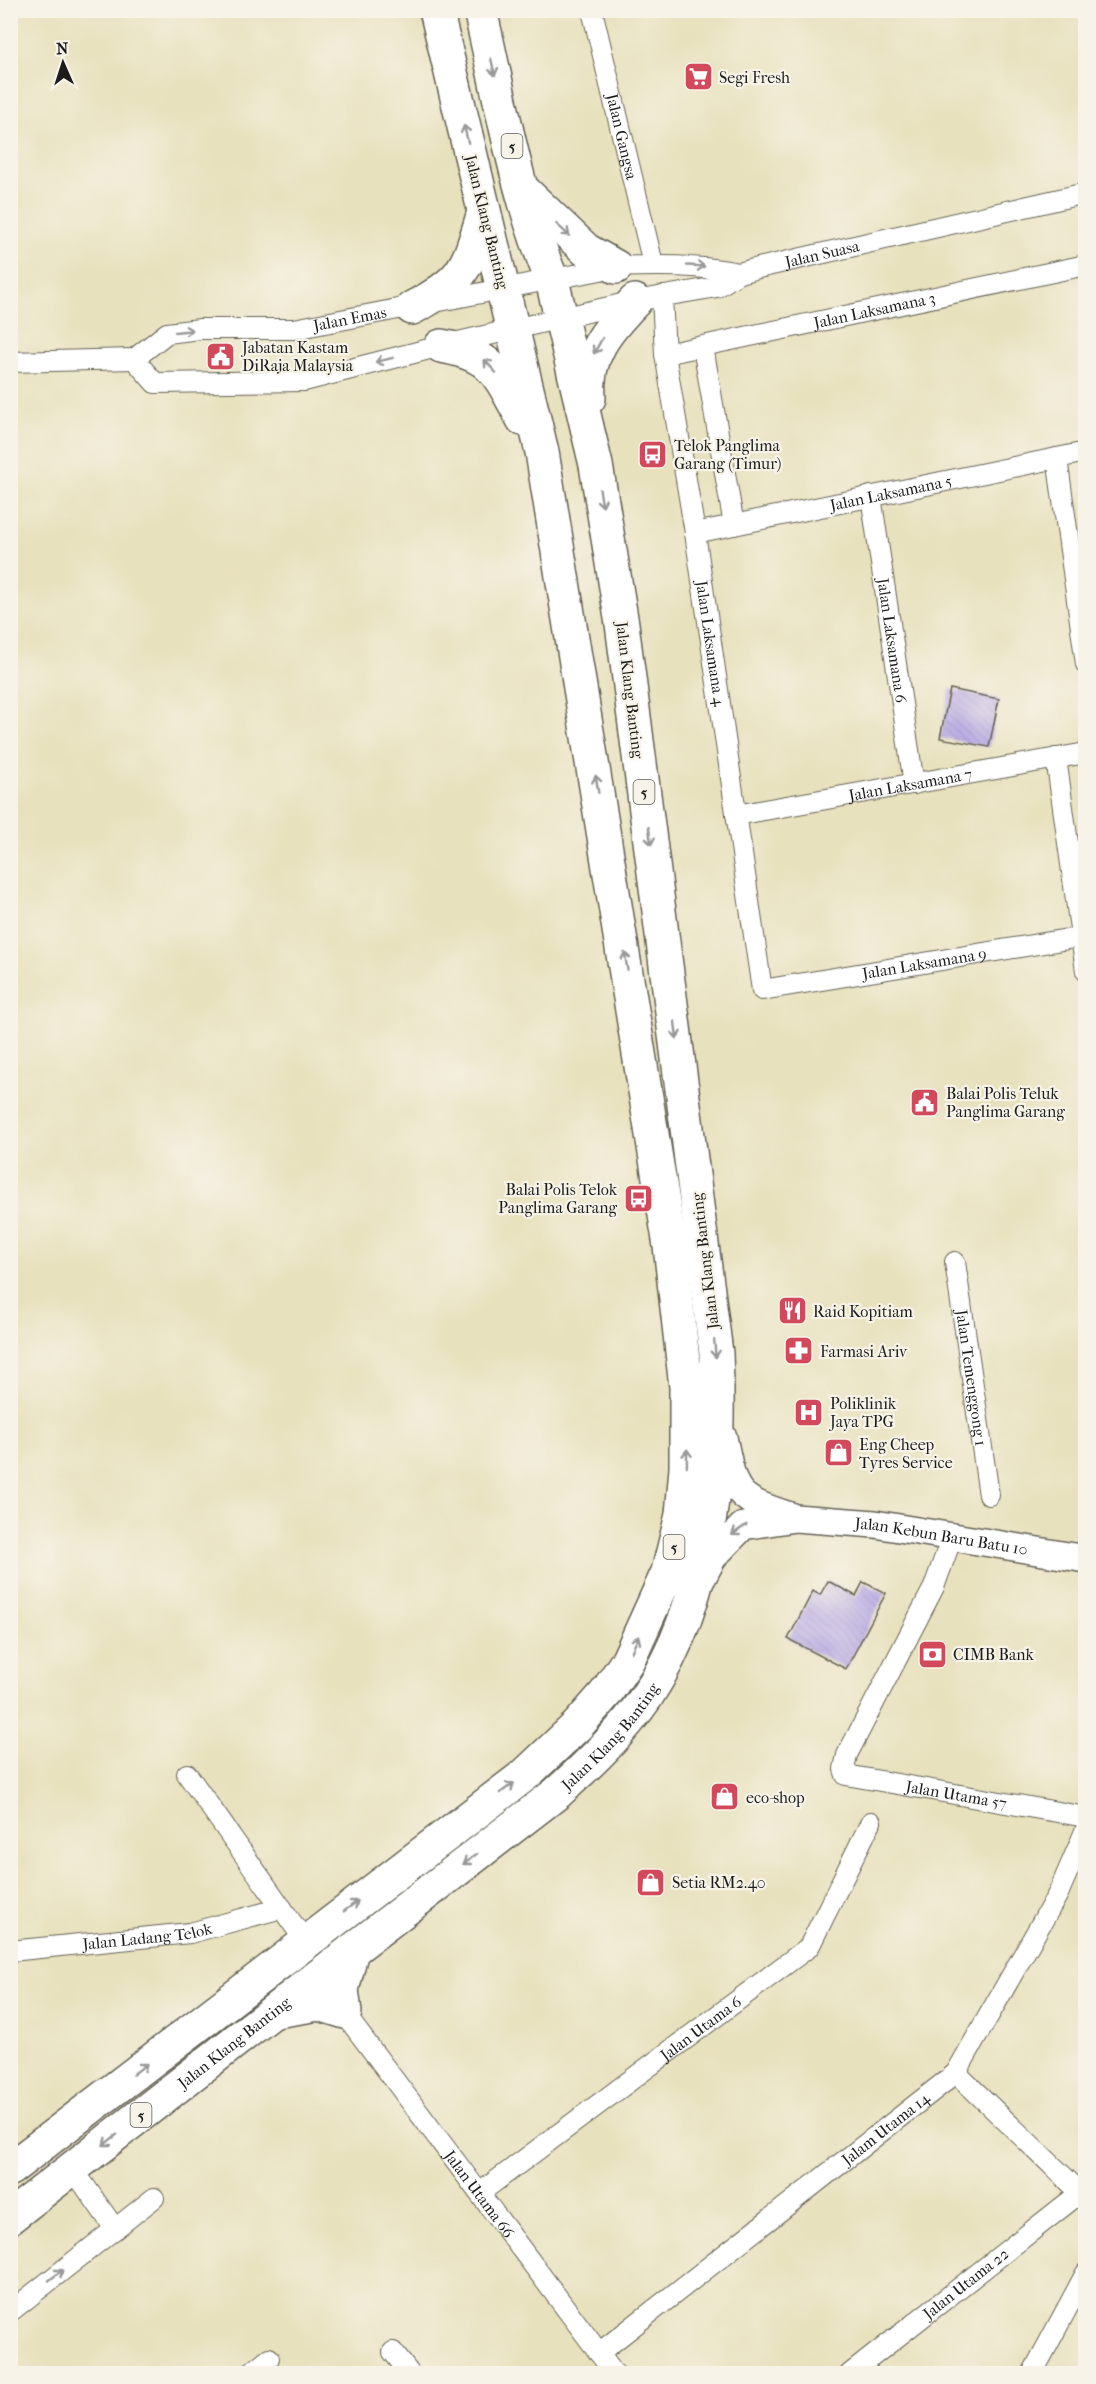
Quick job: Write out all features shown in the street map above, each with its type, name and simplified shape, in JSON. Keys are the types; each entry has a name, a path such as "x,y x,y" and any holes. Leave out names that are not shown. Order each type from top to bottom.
{"highway":[{"name":"Jalan Klang Banting","path":"10,2169 526,1774 578,1725 606,1693 628,1660 668,1572 682,1515 687,1468 686,1387 670,1246 542,452 436,10"},
{"name":"Jalan Klang Banting","path":"10,2217 557,1792 594,1760 616,1737 651,1689 661,1671 693,1595 709,1520 719,1416 710,1295 622,624 596,465 552,280 540,251 521,188 480,10"},
{"path":"521,188 550,219 586,250 616,267"},
{"path":"412,308 442,293 455,282 474,247 484,212"},
{"path":"596,465 588,391 589,368 593,353 605,333 648,298"},
{"path":"441,346 465,350 487,361 542,452"},
{"path":"271,2013 319,2004 345,2012 342,1989 352,1950"}],"street":[{"name":"Jalan Gangsa","path":"592,10 652,264"},
{"name":"Jalan Suasa","path":"513,330 648,298 717,287 739,273 1086,193"},
{"name":"Jalan Emas","path":"134,359 167,333 200,329 294,329 616,267 652,264 708,267 739,273"},
{"name":"Jalan Laksamana 3","path":"665,354 1086,265"},
{"name":"Jalan Laksamana 4","path":"648,298 665,354 695,533 762,990"},
{"path":"10,362 134,359 155,383 304,381 513,330"},
{"path":"703,347 734,525"},
{"name":"Jalan Laksamana 5","path":"695,533 1086,452"},
{"path":"1057,458 1086,664"},
{"name":"Jalan Laksamana 6","path":"871,496 914,784"},
{"name":"Jalan Laksamana 7","path":"736,816 1086,753"},
{"path":"1056,758 1086,970"},
{"name":"Jalan Laksamana 9","path":"762,990 1083,936"},
{"name":"Jalan Temenggong 1","path":"955,1262 989,1495"},
{"path":"719,1416 731,1473 740,1494 760,1506 795,1518"},
{"path":"693,1595 713,1557 742,1526 795,1518"},
{"name":"Jalan Kebun Baru Batu 10","path":"795,1518 875,1524 1086,1559"},
{"name":"Jalan Utama 57","path":"952,1537 934,1587 847,1755 844,1770 846,1775 1086,1817"},
{"path":"187,1774 305,1941"},
{"name":"Jalan Utama 6","path":"481,2192 809,1947 871,1821"},
{"name":"Jalam Utama 14","path":"599,2353 956,2073 1058,1894 1086,1829"},
{"name":"Jalan Ladang Telok","path":"10,1951 190,1933 282,1908"},
{"path":"244,1988 295,1972 315,1978"},
{"name":"Jalan Utama 66","path":"315,1978 345,2012 615,2373"},
{"path":"956,2073 1083,2195"},
{"path":"73,2169 115,2229"},
{"name":"Jalan Utama 22","path":"850,2373 1083,2195"},
{"path":"10,2312 154,2198"},
{"path":"1032,2373 1086,2273"},
{"path":"393,2352 410,2373"},
{"path":"249,2373 269,2358"}],"building":[{"path":"950,689 999,699 989,747 940,738"},
{"path":"828,1581 856,1596 863,1582 886,1593 846,1669 788,1639 813,1591 820,1595"}],"place":[{"name":"Segi Fresh","path":"698,77"},
{"name":"Jabatan Kastam DiRaja Malaysia","path":"221,356"},
{"name":"Telok Panglima Garang (Timur)","path":"653,454"},
{"name":"Balai Polis Teluk Panglima Garang","path":"925,1102"},
{"name":"Balai Polis Telok Panglima Garang","path":"638,1198"},
{"name":"Raid Kopitiam","path":"792,1311"},
{"name":"Farmasi Ariv","path":"799,1351"},
{"name":"Poliklinik Jaya TPG","path":"809,1412"},
{"name":"Eng Cheep Tyres Service","path":"838,1453"},
{"name":"CIMB Bank","path":"932,1654"},
{"name":"eco-shop","path":"725,1797"},
{"name":"Setia RM2.40","path":"651,1882"}]}
